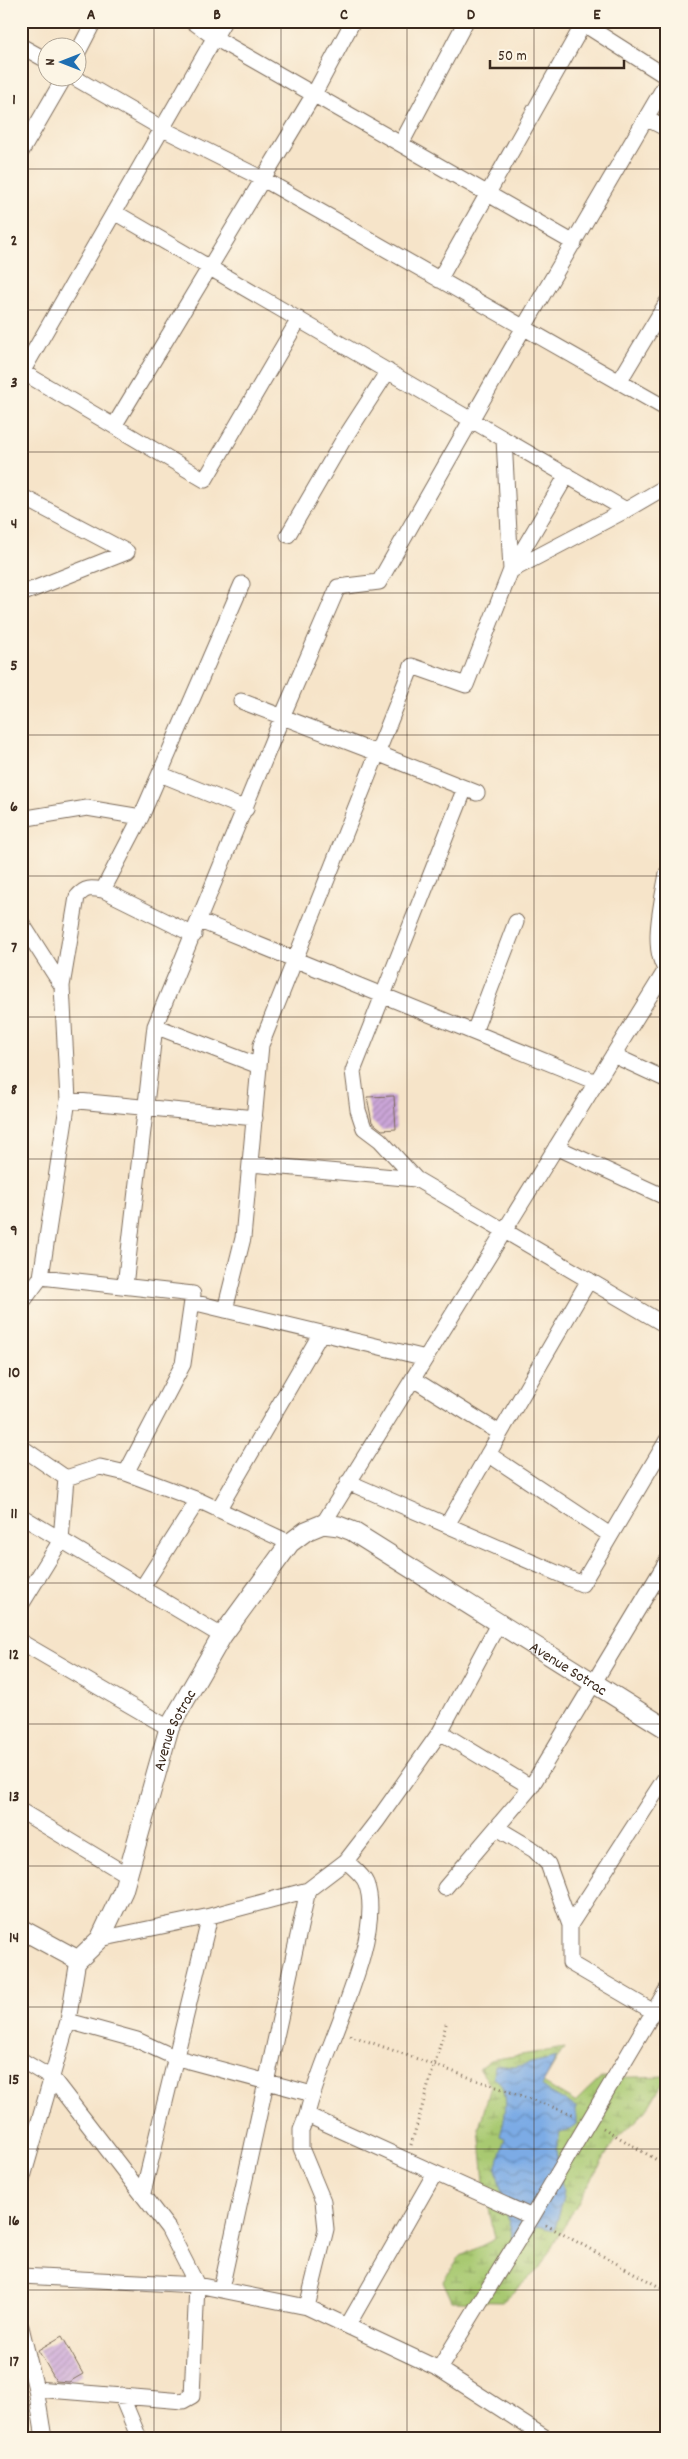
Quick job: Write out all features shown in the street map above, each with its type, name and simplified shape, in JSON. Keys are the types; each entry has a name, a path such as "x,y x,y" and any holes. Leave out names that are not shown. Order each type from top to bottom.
{"street":[{"path":"85,38 94,21"},
{"path":"192,21 215,38 574,243"},
{"path":"224,21 22,372 205,480 299,319"},
{"path":"114,426 314,94 353,21"},
{"path":"401,144 466,21"},
{"path":"439,280 582,22 667,77"},
{"path":"21,46 38,56"},
{"path":"125,1286 155,1026 200,921 282,717 338,587 379,582 524,327 667,82"},
{"path":"88,85 163,128 263,179 667,409"},
{"path":"21,152 58,88"},
{"path":"646,118 667,129"},
{"path":"114,212 626,510"},
{"path":"619,382 667,302"},
{"path":"288,535 342,442 388,371"},
{"path":"504,439 511,570"},
{"path":"225,1310 243,1238 261,1045 412,666 466,685 511,570 567,475"},
{"path":"511,570 626,510 667,486"},
{"path":"21,496 127,552 21,594"},
{"path":"103,890 141,817 242,584"},
{"path":"242,701 378,752 471,791 382,994 353,1071 358,1110 364,1128 380,1140 416,1178 667,1326"},
{"path":"160,774 246,809"},
{"path":"21,819 86,808 141,817"},
{"path":"323,1524 666,970 660,960 658,945 667,873"},
{"path":"21,1304 41,1277 68,1100 62,986 77,898 83,890 90,888 103,890 194,935"},
{"path":"200,921 596,1082"},
{"path":"21,922 62,986"},
{"path":"474,1032 516,922"},
{"path":"155,1026 259,1066"},
{"path":"613,1055 667,1080"},
{"path":"68,1100 255,1118"},
{"path":"556,1148 667,1198"},
{"path":"251,1164 416,1178"},
{"path":"41,1277 193,1294 183,1364 126,1473"},
{"path":"447,1525 589,1280"},
{"path":"192,1302 426,1358"},
{"path":"218,1510 321,1333"},
{"path":"413,1379 500,1433"},
{"path":"348,1482 582,1584 667,1440"},
{"path":"21,1447 66,1478"},
{"path":"488,1454 610,1535"},
{"path":"66,1478 100,1467 126,1473 198,1500 290,1543"},
{"path":"21,1605 61,1540 66,1478"},
{"path":"142,1588 198,1500"},
{"path":"21,1516 222,1636"},
{"name":"Avenue Sotrac","path":"100,1939 123,1891 169,1728 222,1636 290,1543 306,1531 323,1524 339,1526 352,1531 667,1729"},
{"path":"445,1888 531,1787 667,1561"},
{"path":"21,2183 68,2021 78,1960 100,1939 210,1916 308,1890 346,1861 378,1821 440,1732 498,1624"},
{"path":"21,1642 169,1728"},
{"path":"440,1732 531,1787"},
{"path":"570,1925 667,1774"},
{"path":"21,1812 127,1875"},
{"path":"497,1828 534,1850 548,1864 570,1925 570,1963 654,2012"},
{"path":"307,2307 326,2229 323,2201 302,2148 301,2130 312,2094 357,1978 367,1929 370,1900 366,1881 346,1861"},
{"path":"221,2289 308,1890"},
{"path":"143,2193 174,2056 210,1916"},
{"path":"21,1929 78,1960"},
{"path":"439,2369 532,2217 667,1989"},
{"path":"68,2021 137,2040 174,2056 312,2094"},
{"path":"21,2060 52,2079 143,2193 168,2228 196,2285 192,2396 183,2401 36,2389"},
{"path":"307,2115 532,2217"},
{"path":"348,2325 435,2173"},
{"path":"21,2276 196,2285 307,2307 439,2369 546,2438"},
{"path":"21,2327 36,2389 44,2438"},
{"path":"121,2395 139,2438"}],"path":[{"path":"406,2160 447,2021"},
{"path":"336,2030 590,2120 667,2166"},
{"path":"532,2217 667,2291"}],"green space":[{"path":"564,2048 543,2083 575,2102 600,2078 667,2076 646,2111 613,2143 539,2269 502,2302 452,2301 443,2281 461,2256 495,2239 484,2182 479,2128 491,2086 479,2068 490,2060"}],"water":[{"path":"557,2057 541,2087 576,2107 576,2124 567,2131 560,2133 556,2150 564,2198 554,2230 537,2226 525,2241 513,2238 496,2169 505,2138 500,2136 506,2105 503,2089 494,2077 495,2065 514,2067"}],"building":[{"path":"394,1096 396,1129 382,1130 372,1122 367,1097"},
{"path":"62,2336 83,2374 69,2382 56,2381 38,2350"}]}
